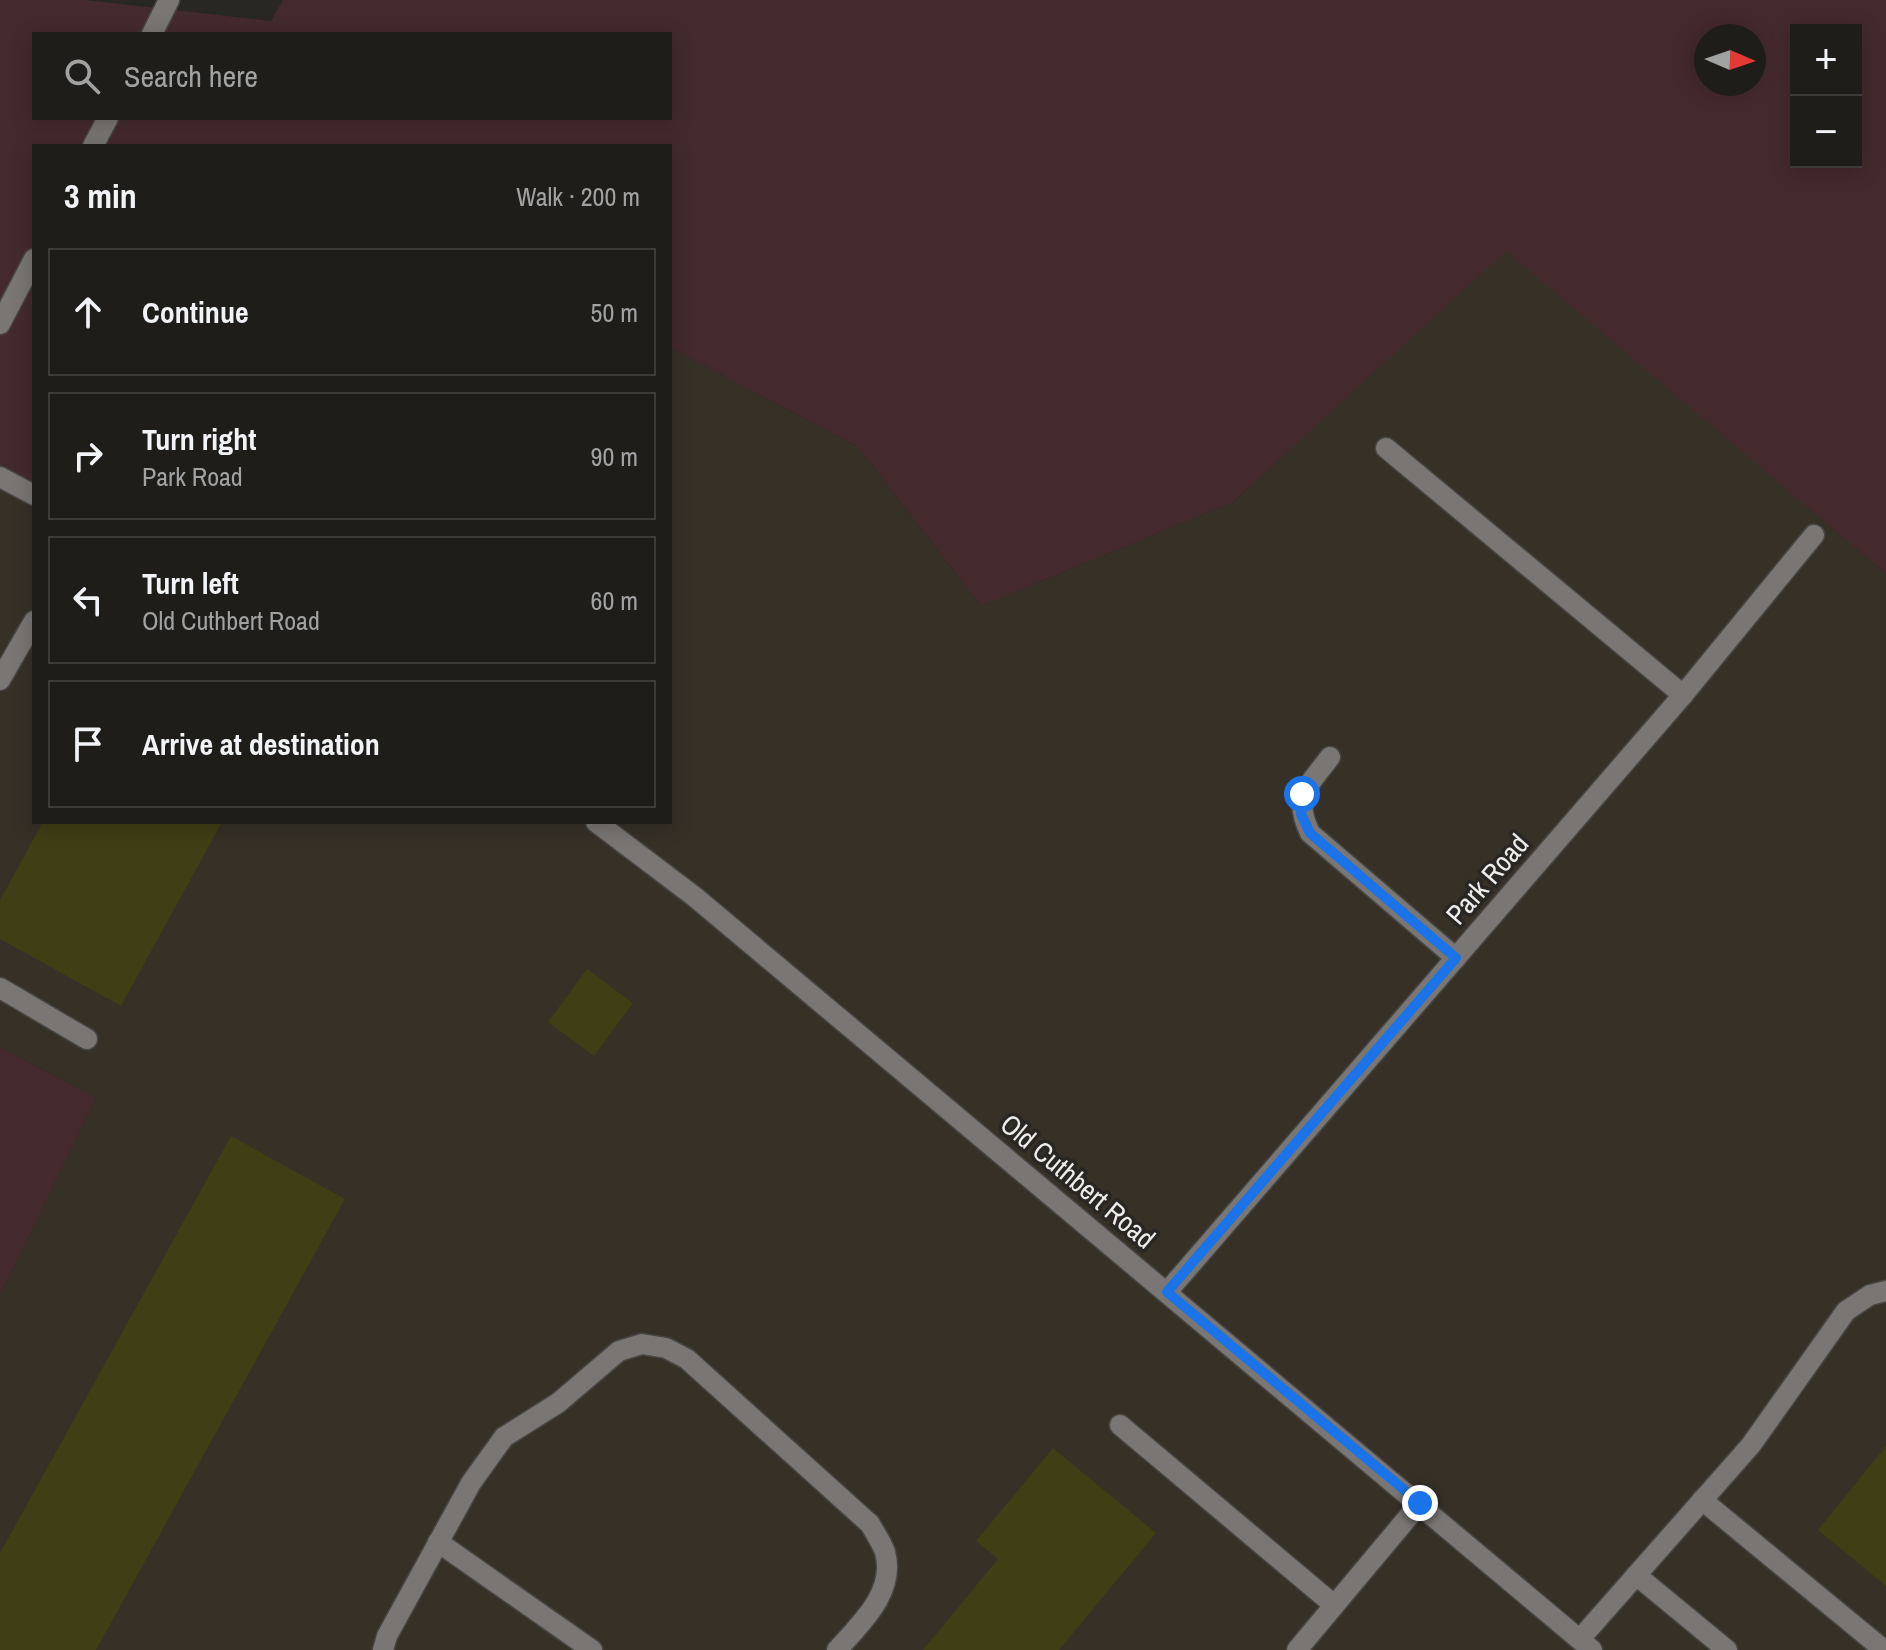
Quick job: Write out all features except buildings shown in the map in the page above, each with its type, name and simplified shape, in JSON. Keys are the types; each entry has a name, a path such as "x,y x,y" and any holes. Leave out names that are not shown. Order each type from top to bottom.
{"street":[{"path":"153,32 169,0"},
{"path":"94,144 107,120"},
{"path":"0,324 32,263"},
{"path":"1386,448 1683,695"},
{"path":"0,477 32,494"},
{"name":"Park Road","path":"1167,1292 1683,695 1814,535"},
{"path":"0,680 32,624"},
{"path":"1330,757 1302,794 1301,814 1310,833 1456,958"},
{"name":"Old Cuthbert Road","path":"599,824 695,897 1586,1645"},
{"path":"0,988 87,1039"},
{"path":"1586,1645 1636,1575 1751,1445 1846,1311 1870,1295 1886,1291"},
{"path":"383,1650 387,1636 471,1483 504,1437 558,1403 619,1351 642,1344 666,1348 687,1359 870,1524 885,1553 886,1582 873,1609 837,1650"},
{"path":"1120,1425 1334,1605"},
{"path":"1702,1500 1884,1650"},
{"path":"1297,1650 1420,1503"},
{"path":"438,1542 592,1650"},
{"path":"1636,1575 1727,1650"}],"shaded area":[{"path":"0,0 85,0 271,21 283,0 1886,0 1886,574 1506,251 1233,502 981,606 858,447 672,348 672,144 32,144 32,495 0,484"},
{"path":"1506,250 1886,574 1886,1650 0,1650 0,1295 96,1098 0,1047 0,484 32,495 32,824 672,824 672,348 858,447 981,606 1233,502"},
{"path":"0,1047 96,1098 0,1295"}],"route":[{"path":"1302,794 1301,814 1310,833 1456,958 1167,1292 1420,1503"}]}
